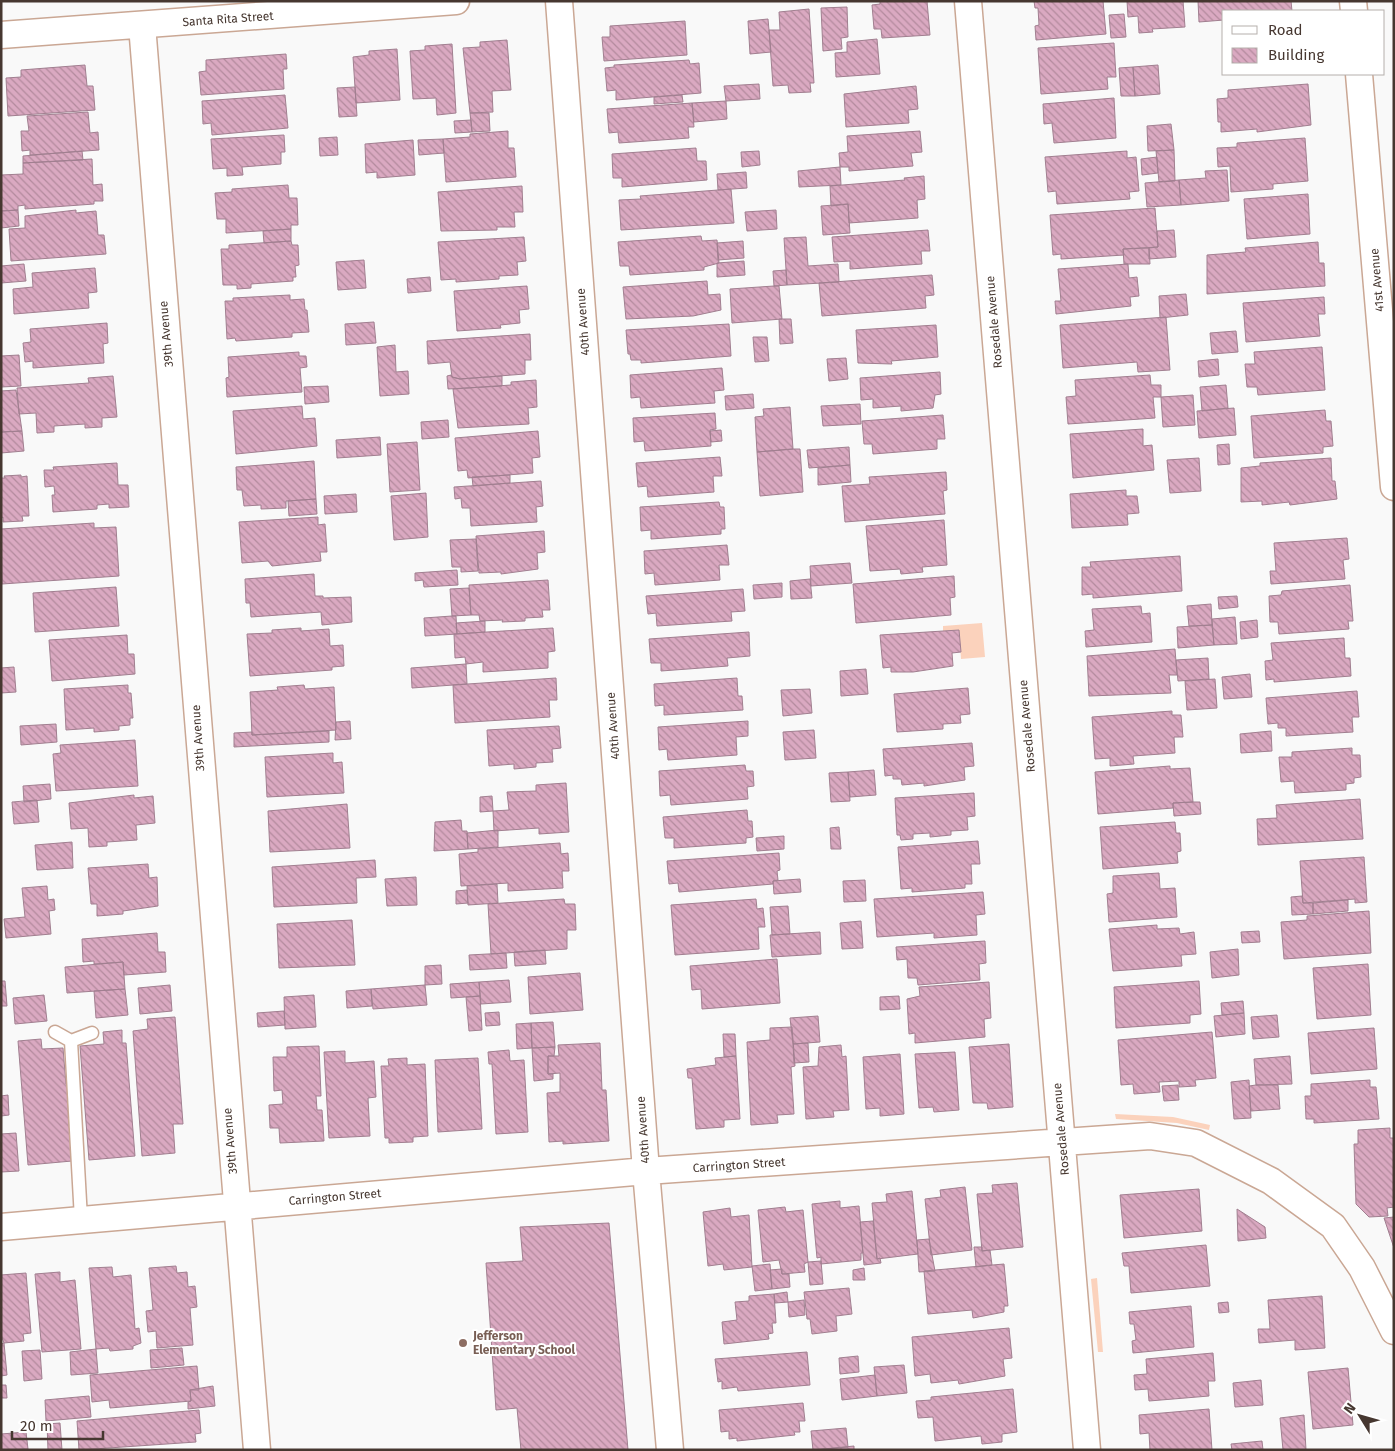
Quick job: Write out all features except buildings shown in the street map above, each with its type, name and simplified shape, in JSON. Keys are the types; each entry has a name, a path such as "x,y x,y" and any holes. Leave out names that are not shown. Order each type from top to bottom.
{"street":[{"name":"Santa Rita Street","path":"1,35 456,1"},
{"name":"40th Avenue","path":"559,1 646,1171 670,1450"},
{"name":"Rosedale Avenue","path":"968,1 1087,1450"},
{"name":"39th Avenue","path":"142,25 257,1450"},
{"name":"41st Avenue","path":"1359,75 1394,487"},
{"name":"Carrington Street","path":"1,1227 646,1171 1150,1136 1196,1144 1271,1181 1333,1226 1362,1268 1394,1331"}],"lane":[{"path":"54,1032 71,1040 92,1033"},
{"path":"71,1040 81,1219"}],"shaded area":[{"path":"982,623 985,657 961,659 959,630 943,631 943,626"},
{"path":"1115,1114 1173,1117 1210,1125 1209,1130 1177,1123 1116,1119"},
{"path":"1097,1278 1103,1352 1098,1352 1091,1279"}],"place":[{"name":"Jefferson Elementary School","path":"463,1343"}]}
